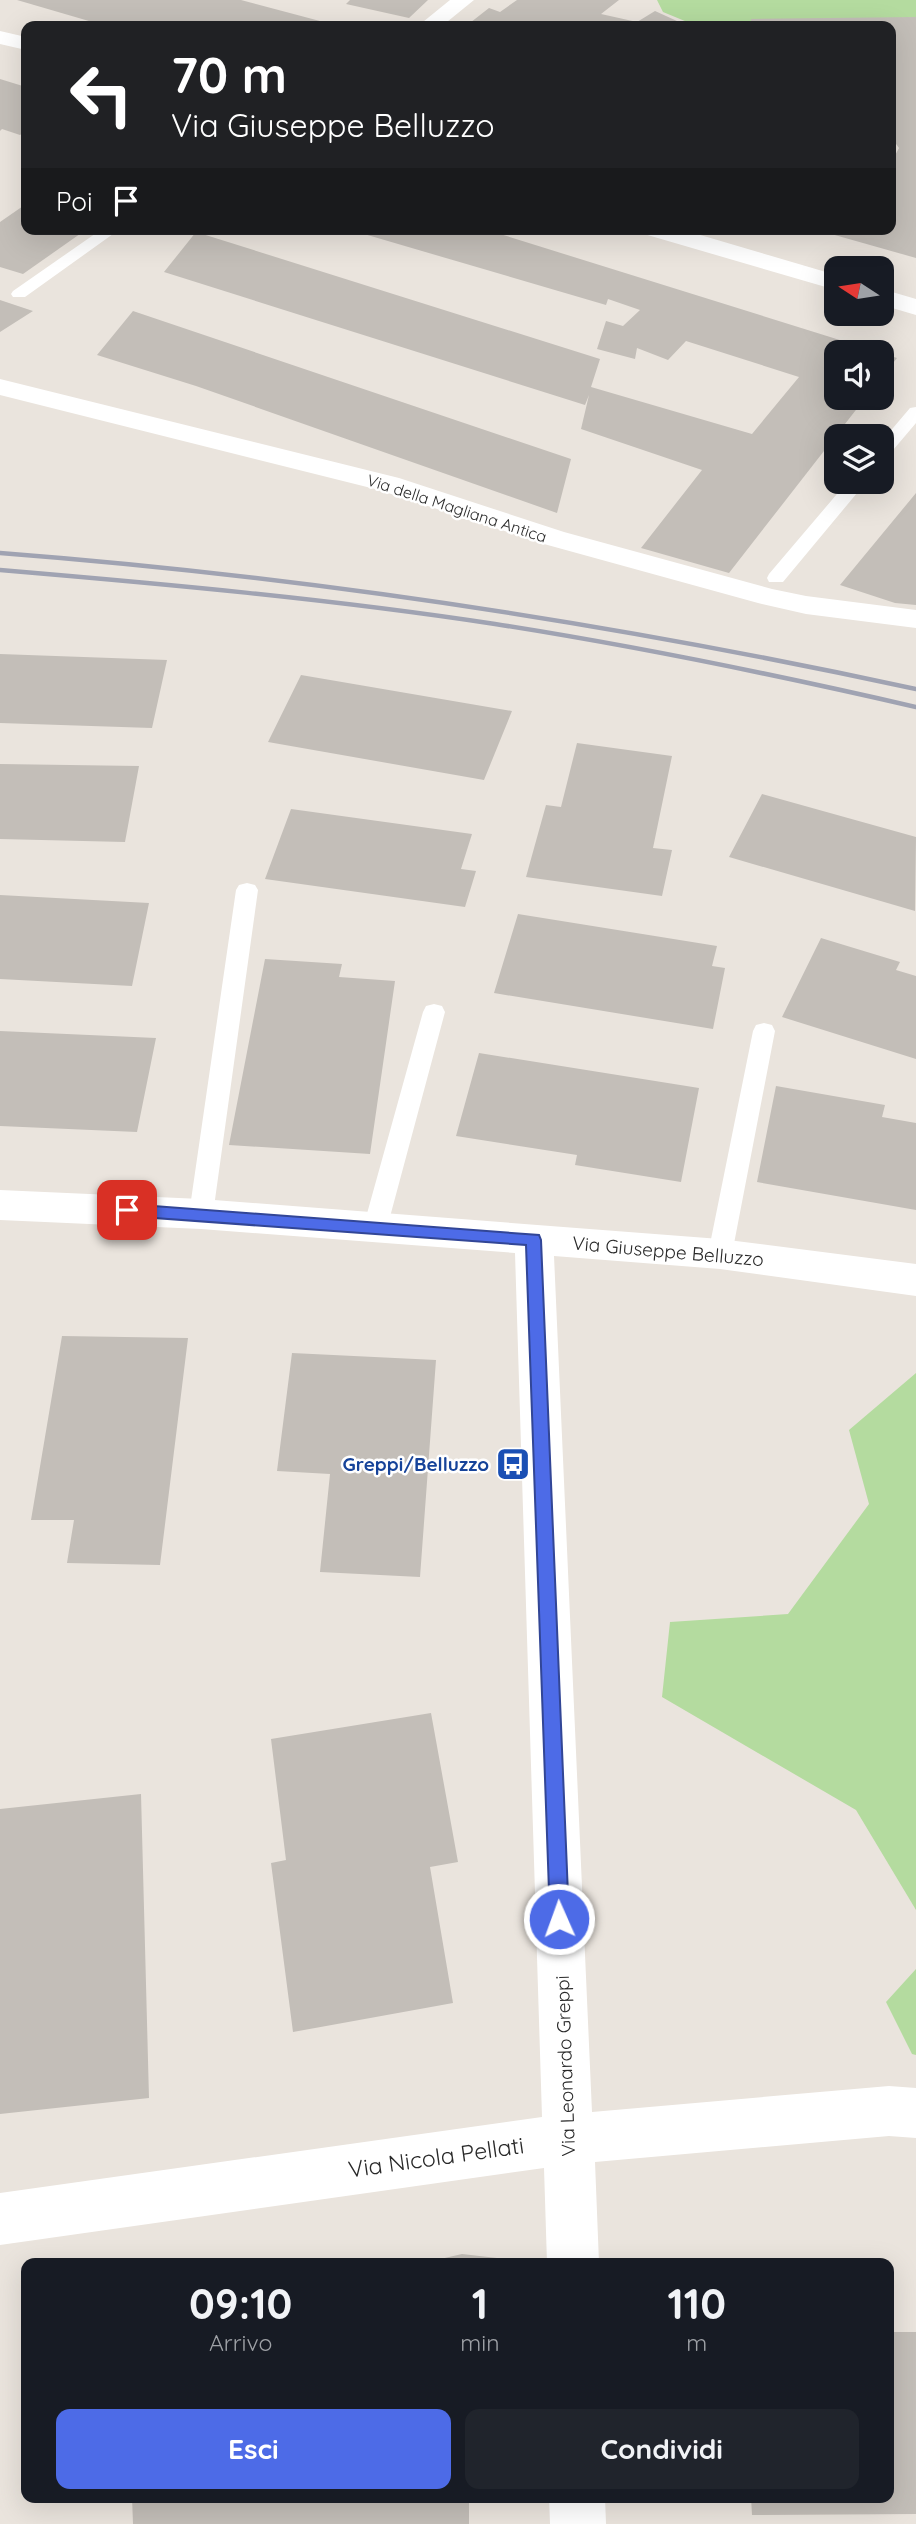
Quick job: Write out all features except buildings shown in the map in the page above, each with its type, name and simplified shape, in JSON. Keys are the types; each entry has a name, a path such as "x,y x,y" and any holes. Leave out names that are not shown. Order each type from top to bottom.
{"street":[{"path":"436,21 463,0"},
{"path":"0,37 21,43"},
{"path":"673,235 824,279"},
{"path":"894,301 916,307"},
{"name":"Via della Magliana Antica","path":"0,387 389,484 554,538 768,597 833,610 916,619"},
{"name":"Via Giuseppe Belluzzo","path":"0,1205 201,1214 720,1254 916,1280"},
{"name":"Via Leonardo Greppi","path":"534,1240 573,2258"},
{"name":"Via Nicola Pellati","path":"0,2219 568,2139 889,2111 916,2113"},
{"path":"578,2503 578,2524"}],"lane":[{"path":"19,294 103,235"},
{"path":"894,438 916,412"},
{"path":"776,578 847,494"},
{"path":"201,1214 247,890"},
{"path":"375,1228 434,1012"},
{"path":"720,1254 764,1031"}],"green space":[{"path":"657,0 916,0 916,20 685,21 663,12"},
{"path":"916,1373 916,1910 856,1810 662,1697 670,1622 788,1614 869,1504 849,1430"},
{"path":"916,1969 916,2055 912,2054 886,2002"}],"railway":[{"path":"0,553 231,575 460,605 688,643 916,689"},
{"path":"0,570 310,600 495,624 706,662 916,707"}],"place":[{"name":"Greppi/Belluzzo","path":"513,1464"}],"route":[{"path":"127,1210 534,1240 559,1919"}]}
